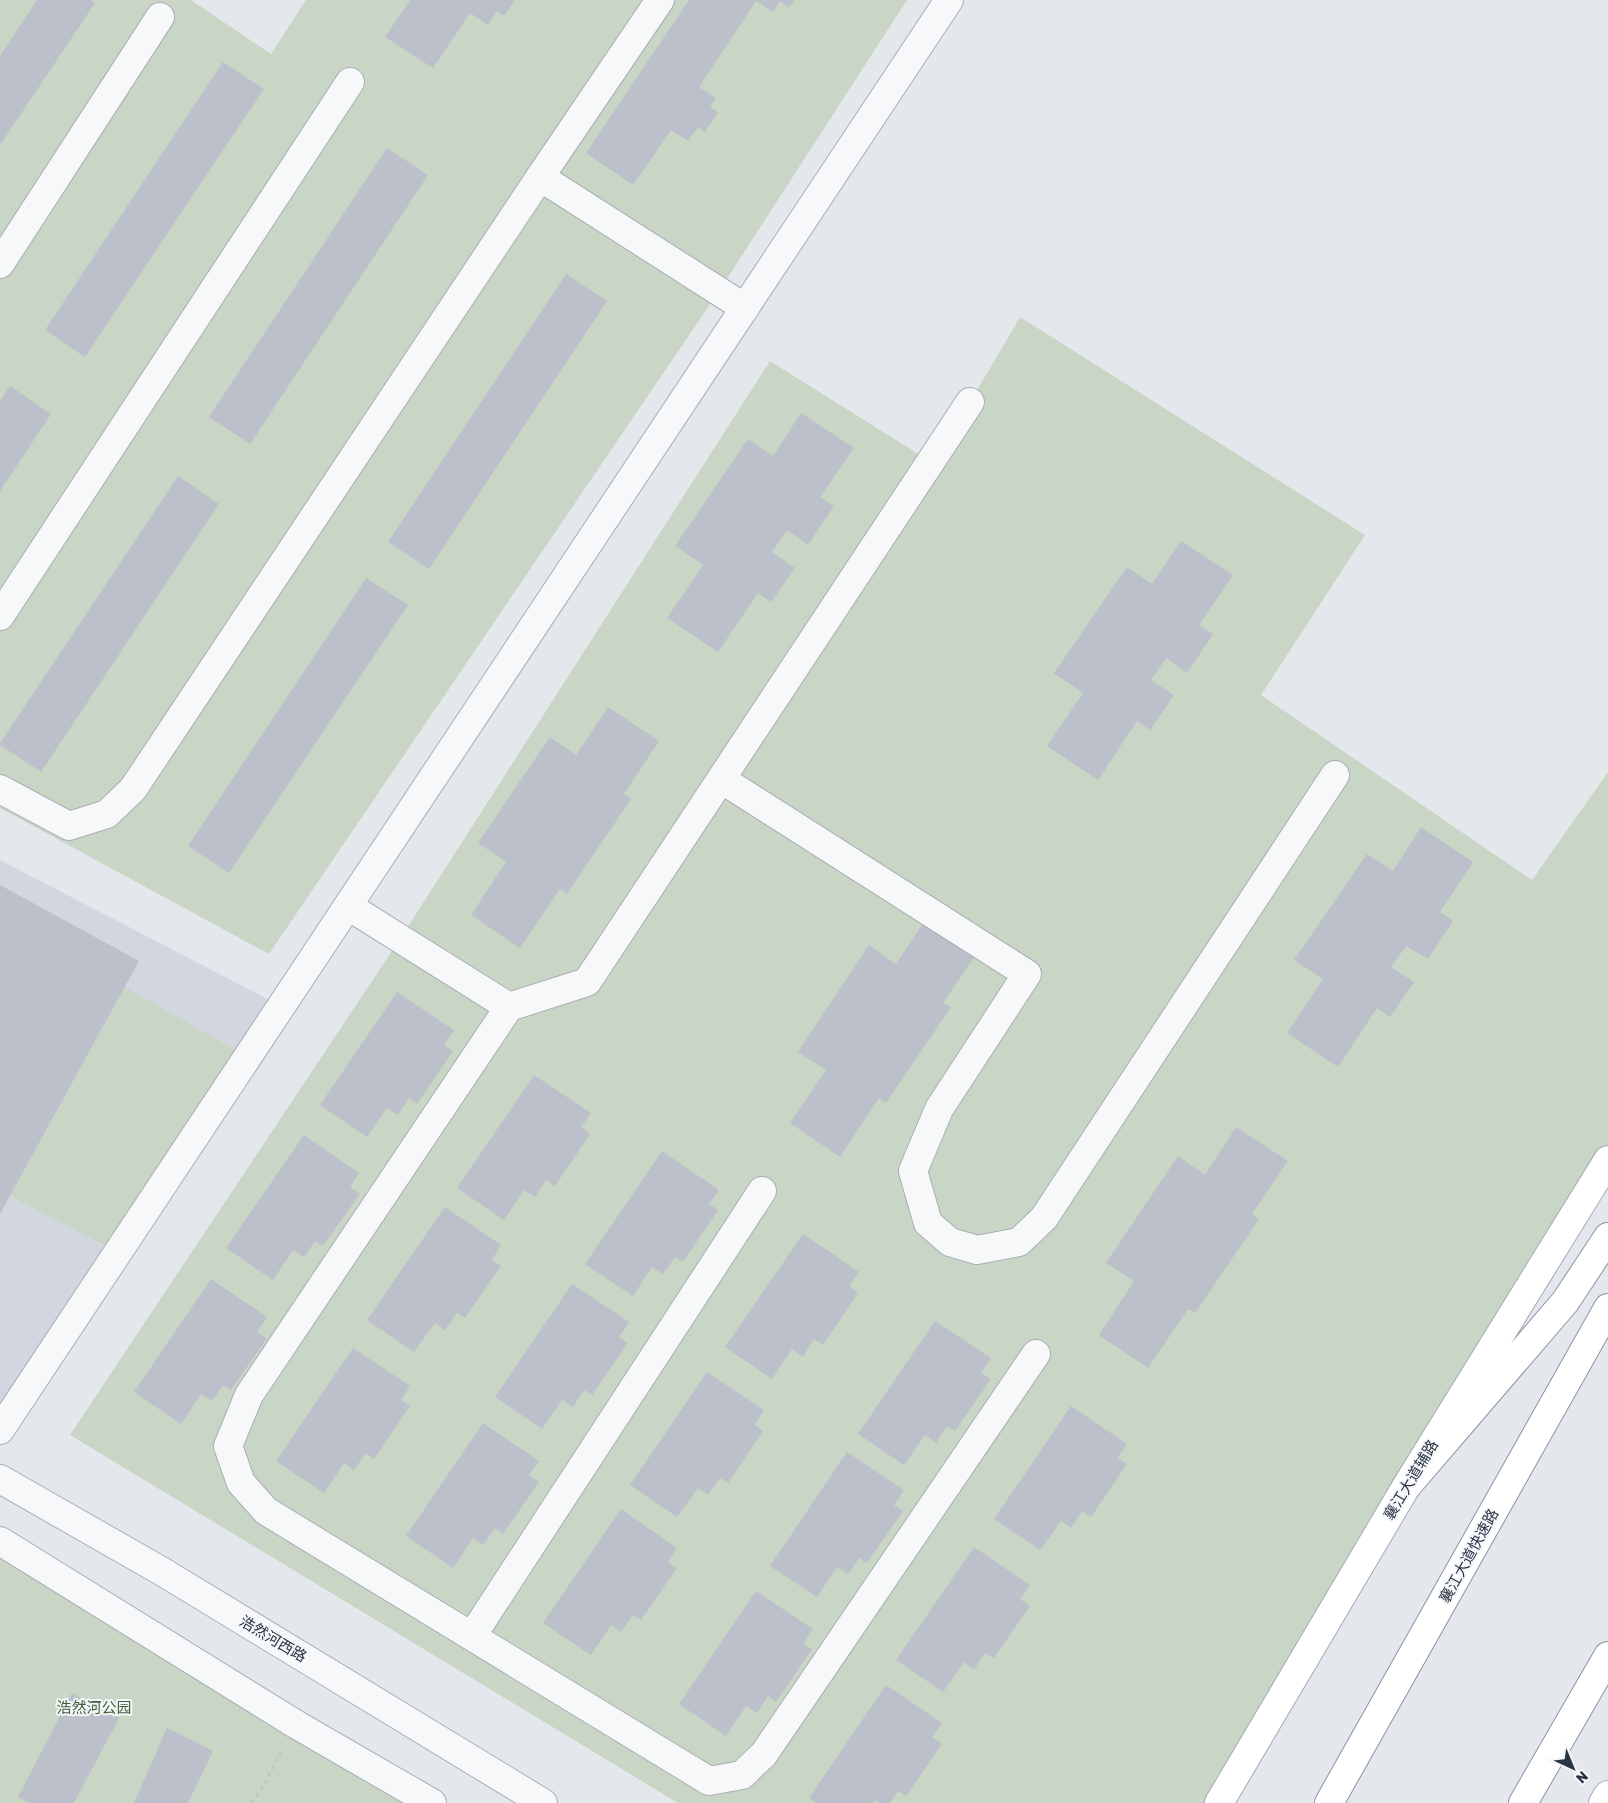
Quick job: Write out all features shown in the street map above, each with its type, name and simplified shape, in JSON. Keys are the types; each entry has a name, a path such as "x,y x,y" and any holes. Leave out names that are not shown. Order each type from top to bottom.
{"main road":[{"name":"襄江大道辅路","path":"1219,1803 1406,1487 1608,1160"},
{"path":"1406,1487 1564,1302 1608,1237"},
{"name":"襄江大道快速路","path":"1329,1803 1608,1308"},
{"path":"1523,1803 1608,1656"},
{"path":"1603,1803 1608,1794"}],"street":[{"path":"0,789 69,826 107,814 133,789 660,0"},
{"path":"0,1430 949,0"},
{"path":"0,264 160,17"},
{"path":"0,616 350,82"},
{"path":"540,177 745,308"},
{"path":"970,402 587,982 509,1007 249,1395 228,1446 241,1483 266,1511 709,1780 742,1775 764,1754 1036,1354"},
{"path":"721,779 1027,974 939,1109 913,1172 928,1223 950,1242 978,1250 1019,1242 1044,1218 1336,775"},
{"path":"348,906 509,1007"},
{"path":"472,1636 762,1191"},
{"name":"浩然河西路","path":"0,1479 163,1572 543,1803"},
{"path":"0,1541 297,1724 432,1803"}],"path":[{"path":"251,1803 262,1788 297,1724"}],"shaded area":[{"path":"0,860 281,1006 0,1430"}],"green space":[{"path":"0,0 191,0 271,54 306,0 907,0 719,291 269,954 0,808"},
{"path":"1020,317 1365,535 1261,695 1532,880 1608,772 1608,1160 1219,1803 678,1803 70,1435 400,939 770,361 931,462 970,402"},
{"path":"125,987 248,1057 118,1252 10,1196"},
{"name":"浩然河公园","path":"0,1541 432,1803 0,1803"}],"building":[{"path":"37,0 91,0 95,3 0,145 0,56"},
{"path":"410,0 515,0 504,16 497,11 488,25 470,13 433,68 385,37"},
{"path":"689,0 794,0 789,8 780,1 773,12 756,1 699,87 716,98 710,107 718,112 705,132 698,127 688,141 671,130 633,185 586,153"},
{"path":"223,62 264,89 85,357 45,330"},
{"path":"387,148 428,175 250,444 209,417"},
{"path":"566,274 607,301 429,569 388,542"},
{"path":"10,386 51,414 0,491 0,401"},
{"path":"801,413 854,448 820,497 834,506 808,545 787,530 772,552 795,568 771,602 758,593 718,652 667,618 703,565 675,546 748,439 773,456"},
{"path":"178,476 219,504 41,772 0,745 0,743"},
{"path":"1181,541 1233,575 1199,625 1213,634 1187,673 1166,658 1151,680 1174,695 1150,730 1137,721 1098,780 1047,746 1083,693 1054,673 1127,567 1152,584"},
{"path":"366,578 408,605 229,873 188,846"},
{"path":"608,707 659,741 624,794 631,799 567,894 560,889 520,948 471,915 506,862 478,843 550,737 576,755"},
{"path":"1421,827 1473,862 1440,912 1453,921 1428,959 1406,946 1391,967 1414,982 1390,1017 1377,1008 1338,1067 1287,1033 1323,979 1294,960 1367,854 1393,871"},
{"path":"0,885 139,961 0,1214"},
{"path":"928,916 979,950 943,1003 951,1007 886,1103 879,1098 840,1157 790,1123 826,1070 798,1052 869,945 896,964"},
{"path":"397,992 454,1030 444,1045 453,1051 417,1104 409,1098 398,1115 387,1108 367,1137 320,1105"},
{"path":"534,1075 591,1113 581,1127 590,1134 555,1186 546,1180 535,1197 524,1190 504,1220 457,1188"},
{"path":"1236,1127 1288,1161 1252,1214 1259,1219 1195,1313 1188,1309 1148,1368 1099,1335 1134,1281 1106,1263 1178,1156 1205,1175"},
{"path":"304,1135 359,1173 350,1187 360,1194 323,1246 315,1241 304,1257 293,1250 273,1280 226,1248"},
{"path":"662,1151 719,1190 709,1204 718,1210 683,1262 675,1257 663,1274 652,1267 633,1296 585,1264"},
{"path":"445,1207 501,1245 492,1260 501,1266 465,1318 457,1313 445,1330 435,1323 414,1352 367,1320"},
{"path":"803,1234 859,1272 849,1286 858,1293 823,1345 814,1339 803,1357 792,1349 772,1379 725,1347"},
{"path":"211,1279 267,1317 257,1332 267,1338 231,1390 223,1385 212,1401 201,1394 181,1424 134,1392"},
{"path":"572,1284 629,1322 619,1337 628,1343 592,1395 584,1390 573,1407 562,1400 542,1429 495,1397"},
{"path":"935,1321 991,1358 981,1373 991,1379 955,1431 947,1426 936,1443 925,1435 904,1465 858,1434"},
{"path":"353,1348 410,1386 401,1400 410,1406 374,1459 366,1453 354,1470 344,1463 324,1493 276,1461"},
{"path":"707,1372 764,1410 755,1425 763,1431 728,1483 720,1478 708,1495 698,1488 677,1517 630,1485"},
{"path":"1071,1406 1127,1444 1117,1458 1127,1464 1091,1517 1082,1511 1071,1528 1061,1521 1040,1550 994,1519"},
{"path":"483,1423 539,1461 529,1475 539,1482 503,1534 495,1528 483,1545 473,1538 453,1568 406,1536"},
{"path":"847,1452 904,1490 894,1505 903,1511 867,1563 859,1558 848,1574 837,1567 817,1597 770,1566"},
{"path":"621,1509 677,1548 668,1562 677,1568 641,1620 633,1615 621,1632 611,1625 591,1655 543,1623"},
{"path":"974,1547 1030,1585 1020,1599 1030,1606 994,1658 985,1653 974,1670 964,1662 943,1692 896,1660"},
{"path":"756,1591 813,1629 803,1644 812,1649 776,1702 768,1696 757,1713 746,1706 726,1736 679,1704"},
{"path":"886,1685 942,1723 932,1737 942,1744 906,1796 898,1791 890,1803 880,1803 875,1800 873,1803 816,1803 809,1798"},
{"path":"72,1693 119,1718 74,1803 30,1803 18,1797"},
{"path":"167,1728 213,1751 188,1803 134,1803"}]}
